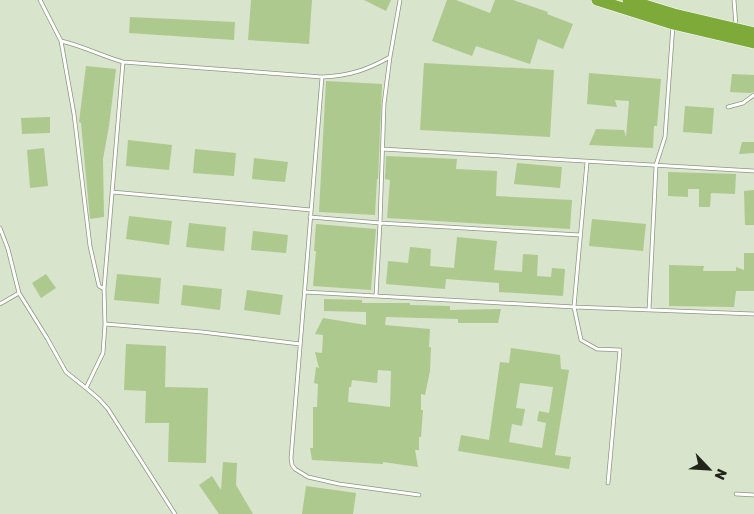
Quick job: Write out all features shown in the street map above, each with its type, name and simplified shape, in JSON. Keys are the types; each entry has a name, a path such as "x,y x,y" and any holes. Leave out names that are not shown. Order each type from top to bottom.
{"highway":[{"path":"597,0 635,4 674,19 735,33 754,33"},
{"path":"735,33 754,43"}],"lane":[{"path":"40,0 61,41 74,114 90,246 99,286 104,289"},
{"path":"376,296 382,148 390,57 400,0"},
{"path":"734,0 735,33"},
{"path":"649,310 656,166 665,137 674,19"},
{"path":"61,41 123,62 322,77 342,77 366,69 390,57"},
{"path":"86,388 103,353 105,324 104,289 123,62"},
{"path":"322,77 291,458 292,465 308,477 339,484 419,495"},
{"path":"728,107 743,103 754,95"},
{"path":"382,148 754,171"},
{"path":"587,162 574,307 581,340 597,349 620,350 608,483"},
{"path":"112,192 311,210"},
{"path":"310,218 380,224 580,235"},
{"path":"0,228 8,249 19,293 66,372 100,399 108,409 175,514"},
{"path":"305,292 574,307 754,314"},
{"path":"0,304 19,293"},
{"path":"105,324 202,332 300,344"},
{"path":"736,494 754,495"}],"building":[{"path":"251,0 312,0 309,44 248,40"},
{"path":"364,0 391,0 386,11"},
{"path":"447,0 456,0 490,13 495,0 513,0 548,12 547,14 573,24 563,49 538,39 530,64 476,46 472,56 432,41"},
{"path":"130,17 235,22 234,40 129,33"},
{"path":"424,63 554,70 550,137 420,130"},
{"path":"86,66 116,69 103,159 104,217 90,219 81,123 79,122"},
{"path":"589,73 661,79 657,126 654,126 653,148 589,145 596,129 624,130 626,137 629,101 615,100 617,107 587,104"},
{"path":"732,74 754,75 754,92 730,92"},
{"path":"326,81 382,84 375,215 319,212"},
{"path":"685,106 714,108 712,134 683,132"},
{"path":"50,117 50,133 22,134 21,118"},
{"path":"128,140 172,145 169,170 126,166"},
{"path":"742,142 754,142 754,153 739,154"},
{"path":"44,148 48,186 30,188 27,150"},
{"path":"195,149 236,153 234,176 193,173"},
{"path":"386,156 457,159 456,169 497,171 496,196 572,200 570,229 387,218 390,180 385,179"},
{"path":"254,158 288,162 285,182 252,179"},
{"path":"517,163 562,167 560,188 514,184"},
{"path":"668,172 736,174 735,194 711,193 710,207 699,207 699,189 688,189 688,197 668,196"},
{"path":"754,190 754,225 745,225 744,191"},
{"path":"129,216 172,221 169,245 126,239"},
{"path":"592,219 646,224 643,251 589,246"},
{"path":"189,223 226,227 224,251 186,247"},
{"path":"316,224 376,229 371,290 313,286"},
{"path":"253,231 288,235 286,253 251,250"},
{"path":"457,237 497,241 494,270 522,272 523,254 538,255 537,276 551,277 552,268 565,269 563,296 499,292 499,283 446,279 445,289 386,284 388,261 408,263 410,247 431,249 430,266 454,268"},
{"path":"744,253 754,253 754,291 736,291 734,307 669,306 669,265 704,266 703,271 736,271 736,267 744,270"},
{"path":"46,274 56,288 41,298 32,283"},
{"path":"117,274 161,278 159,304 114,300"},
{"path":"183,285 222,289 220,310 181,305"},
{"path":"247,290 283,295 280,315 244,310"},
{"path":"324,299 362,300 362,303 410,303 410,305 450,306 450,310 501,309 498,323 458,323 458,319 386,317 385,325 430,329 430,371 425,395 421,394 421,410 423,410 421,437 419,437 419,450 415,450 418,467 383,462 383,464 312,460 310,448 313,448 313,407 317,407 318,384 314,383 316,367 319,368 315,352 322,353 323,335 315,334 323,318 366,325 366,312 324,311","holes":["378,370 391,371 390,407 348,402 349,387 351,387 352,380 377,383"]},
{"path":"126,344 166,346 165,387 208,388 206,463 168,462 169,423 145,423 146,391 124,390"},
{"path":"511,348 560,355 561,369 569,370 555,455 571,457 569,469 458,451 461,435 489,440 500,362 509,363","holes":["520,383 553,387 549,413 539,411 537,421 546,423 542,448 509,442 512,424 522,426 525,409 516,408"]},
{"path":"223,462 237,463 236,485 253,514 219,514 199,485 212,476 221,490"},
{"path":"306,486 356,493 353,514 302,514"}]}
